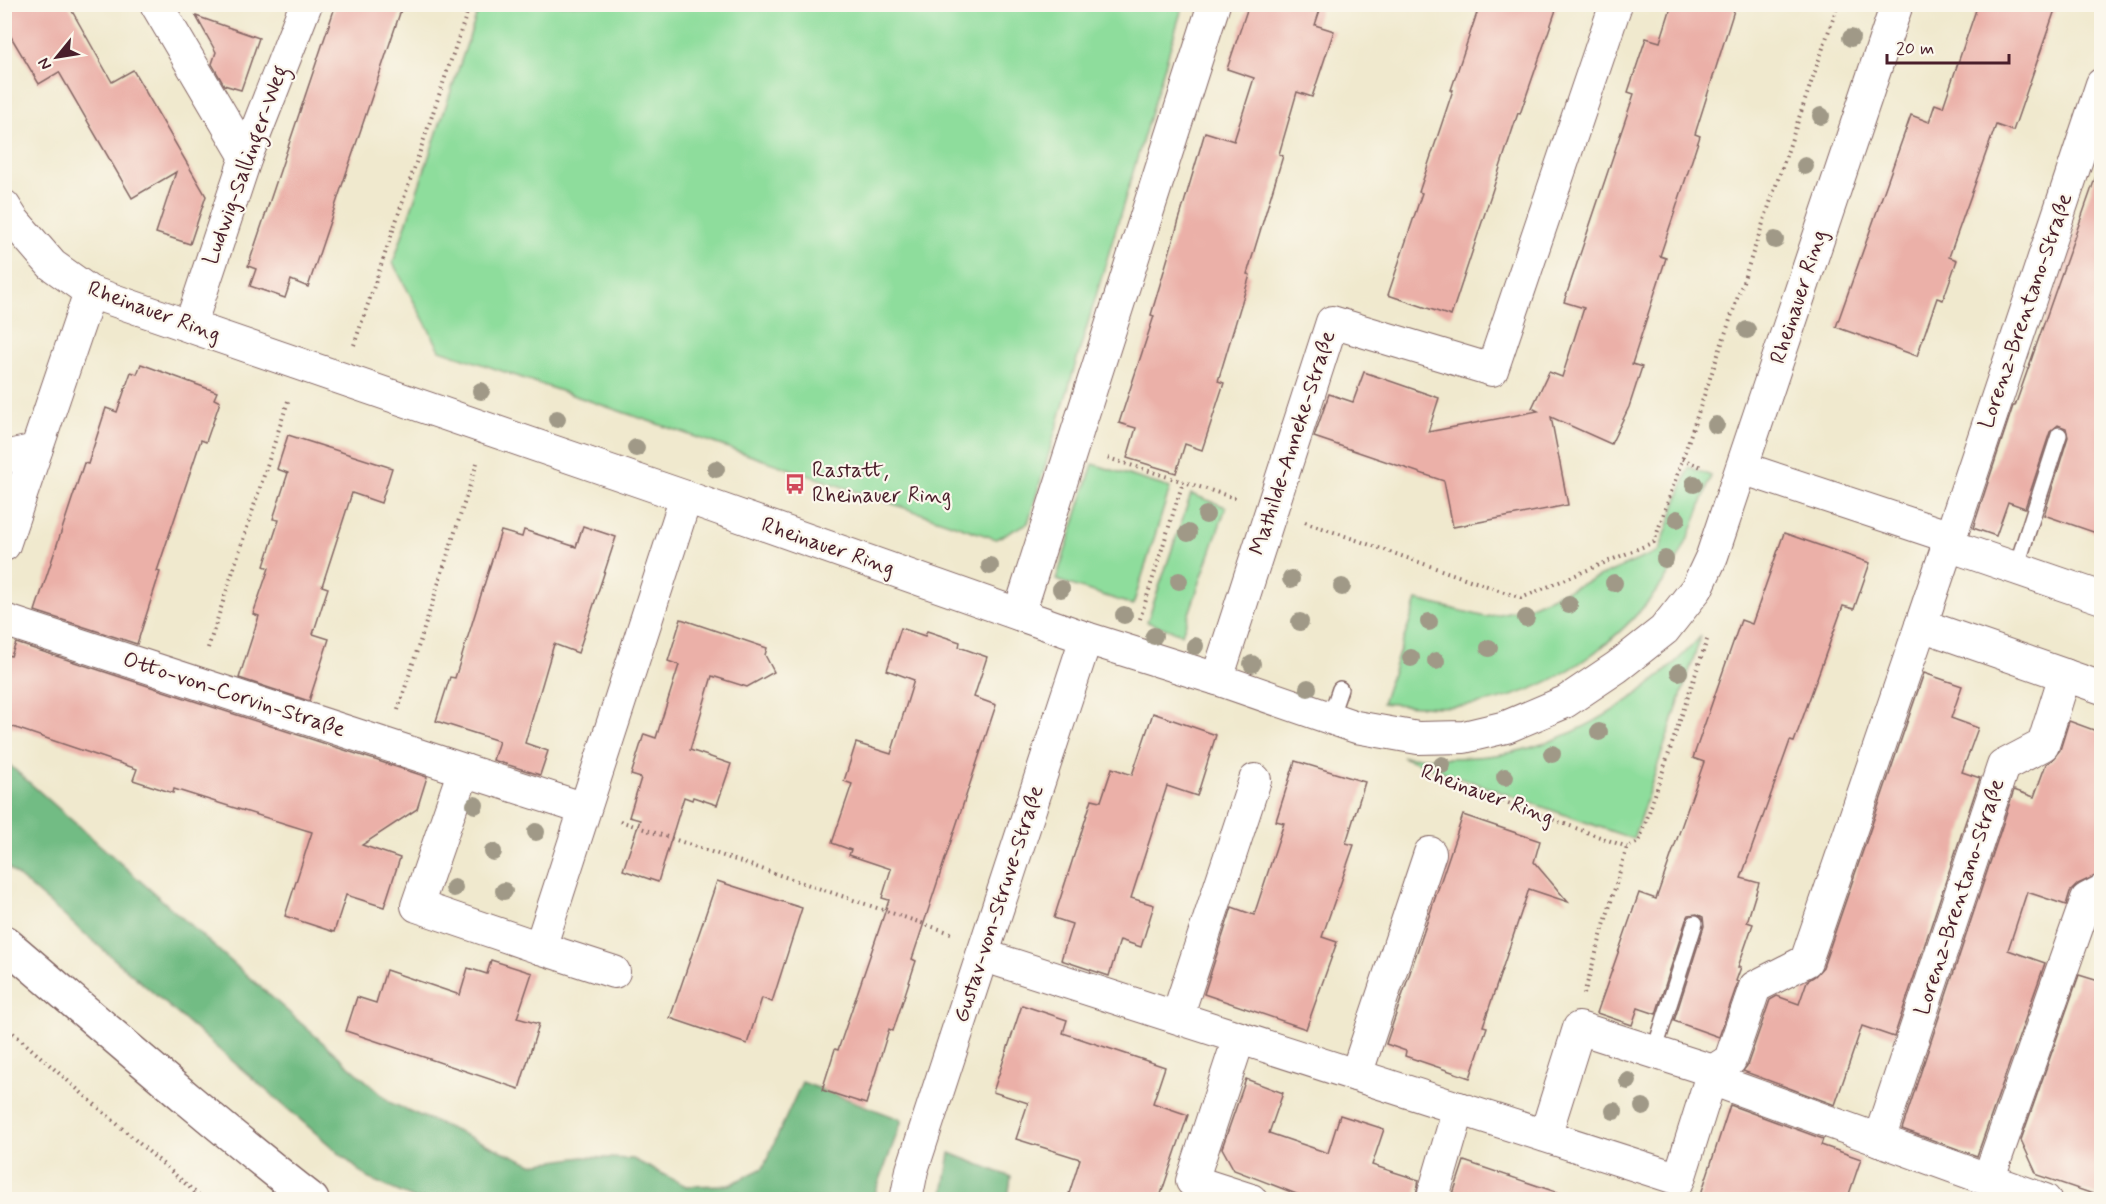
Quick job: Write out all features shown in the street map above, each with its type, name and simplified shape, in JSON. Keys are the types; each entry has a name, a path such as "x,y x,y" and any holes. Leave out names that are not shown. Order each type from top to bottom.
{"main road":[{"path":"4,942 174,1087 312,1200"}],"street":[{"path":"156,4 246,157"},
{"name":"Ludwig-Sallinger-Weg","path":"190,326 246,157 306,4"},
{"path":"1019,614 1214,4"},
{"name":"Mathilde-Anneke-Straße","path":"1217,679 1332,322 1492,370 1616,4"},
{"name":"Rheinauer Ring","path":"4,206 13,220 52,265 90,292 488,428 1086,638 1217,679 1356,727 1418,738 1464,737 1506,727 1566,702 1617,667 1664,630 1697,588 1712,556 1897,4"},
{"name":"Lorenz-Brentano-Straße","path":"1712,1075 1730,1060 1755,987 1806,961 2102,84"},
{"path":"4,545 90,292"},
{"path":"4,457 36,450"},
{"path":"1742,468 2102,598"},
{"path":"540,948 686,497"},
{"name":"Otto-von-Corvin-Straße","path":"4,620 585,809"},
{"path":"1921,625 2102,688"},
{"name":"Gustav-von-Struve-Straße","path":"897,1200 909,1185 1086,638"},
{"name":"Lorenz-Brentano-Straße","path":"1879,1140 2003,766 2043,745 2065,675"},
{"path":"464,770 417,906 614,972"},
{"path":"1177,1017 1255,780"},
{"path":"1356,1075 1430,853"},
{"path":"1988,1179 2087,899 2102,891"},
{"path":"984,950 1239,1038 1545,1136 1680,1189 1712,1075"},
{"path":"1545,1136 1579,1028 1654,1052 1879,1140 2044,1200"},
{"path":"1239,1038 1192,1181 1251,1200"},
{"path":"1432,1200 1459,1108"}],"lane":[{"path":"2016,568 2059,435"},
{"path":"1330,718 1340,689"},
{"path":"1654,1052 1695,923"}],"path":[{"path":"343,378 470,4"},
{"path":"1073,447 1271,510 1521,598 1654,542 1838,4"},
{"path":"196,683 300,364"},
{"path":"386,745 488,428"},
{"path":"1130,651 1182,482"},
{"path":"1579,1028 1584,991 1627,847 1639,842 1711,629 1697,588"},
{"name":"Rheinauer Ring","path":"1432,775 1627,847"},
{"path":"585,809 984,950"},
{"path":"4,1025 204,1200"}],"green space":[{"path":"480,5 1183,5 1028,523 996,539 440,350 393,263"},
{"path":"1093,464 1170,488 1133,605 1056,580"},
{"path":"1689,467 1711,476 1684,547 1655,594 1613,638 1589,657 1536,687 1478,704 1442,707 1382,703 1417,600 1486,617 1526,608 1659,551"},
{"path":"1191,494 1226,507 1182,634 1147,622"},
{"path":"1701,636 1633,839 1402,757 1462,758 1507,753 1548,742 1573,732 1597,720 1642,691 1663,674"},
{"path":"5,761 391,1103 532,1164 583,1157 633,1159 686,1186 729,1185 763,1168 802,1082 902,1120 873,1199 415,1199 368,1178 5,865"},
{"path":"950,1153 1011,1177 1008,1199 942,1199"}],"building":[{"path":"4,4 68,4 112,82 133,70 206,196 190,244 156,233 176,172 132,198 59,72 39,84 4,25"},
{"path":"336,4 403,4 308,287 291,280 285,298 250,286 256,269 248,266"},
{"path":"1249,4 1322,4 1315,25 1334,31 1312,97 1297,92 1279,154 1283,156 1247,274 1250,275 1218,381 1224,383 1202,450 1185,444 1176,473 1127,458 1136,428 1119,423 1154,316 1151,315 1205,132 1234,141 1254,78 1227,69"},
{"path":"1480,4 1558,4 1520,114 1518,113 1451,316 1388,295"},
{"path":"1672,4 1736,4 1695,134 1700,136 1660,256 1666,258 1632,364 1642,367 1629,407 1611,444 1551,417 1568,505 1453,527 1444,481 1314,437 1329,394 1353,402 1364,372 1439,398 1428,432 1538,411 1532,408 1549,372 1562,377 1584,308 1564,302 1634,94 1628,92 1646,38 1660,42"},
{"path":"1978,4 2057,4 2013,131 1996,125 1949,257 1957,260 1943,300 1937,298 1917,356 1836,327 1911,115 1929,122 1935,104 1943,107"},
{"path":"196,16 259,38 241,90 224,85 212,64 216,52"},
{"path":"2097,173 2102,174 2102,535 2044,515 2068,437 2066,428 2058,425 2050,432 2025,508 2008,502 1996,536 1973,528 2013,406 2015,406"},
{"path":"141,364 217,392 214,399 220,402 206,442 201,440 157,571 160,572 137,644 35,611 84,463 88,464 106,408 117,412 131,372 137,374"},
{"path":"288,435 392,468 381,503 352,493 322,586 328,588 313,634 329,639 309,701 239,678 259,616 253,614 269,568 264,566 279,520 273,519 288,473 277,469"},
{"path":"583,526 616,537 578,653 554,644 525,743 548,751 540,775 493,760 499,741 436,721 450,677 455,678 501,531 522,537 524,530 576,547"},
{"path":"1784,533 1870,563 1854,609 1843,606 1794,742 1790,741 1741,878 1759,883 1747,922 1753,924 1738,967 1741,967 1736,981 1738,982 1719,1037 1674,1021 1704,926 1703,917 1697,914 1689,915 1686,920 1656,1014 1638,1008 1632,1025 1597,1013 1639,893 1656,899 1704,762 1693,758 1721,677 1741,620 1752,624"},
{"path":"681,619 767,648 765,655 774,672 747,687 712,676 690,750 731,764 717,805 693,797 692,800 684,797 658,882 623,870 640,820 629,817 641,778 631,775 644,734 656,738 679,665 668,661"},
{"path":"901,628 925,636 927,631 960,642 959,647 987,657 974,697 996,705 912,959 916,961 893,1031 889,1029 866,1104 822,1090 889,900 882,898 891,869 849,855 851,850 832,843 852,784 844,781 856,743 891,754 914,680 887,670"},
{"path":"16,643 427,777 417,809 362,845 400,858 384,907 346,895 334,932 285,916 312,832 174,789 173,793 133,780 137,769 4,724 4,654 11,656"},
{"path":"1924,673 1962,686 1951,718 1978,728 1962,772 1980,778 1894,1037 1862,1026 1835,1105 1743,1071 1747,1066 1770,1000 1777,996 1799,1004 1807,981 1823,967"},
{"path":"1153,713 1216,735 1197,796 1167,786 1131,898 1154,905 1141,947 1120,940 1109,976 1061,960 1072,924 1054,918 1092,799 1101,801 1112,768 1132,775"},
{"path":"2069,721 2102,733 2102,873 2078,884 2070,892 2066,905 2027,892 2008,950 2045,963 1977,1156 1902,1129 2014,790 2034,797 2046,764 2060,750"},
{"path":"1295,761 1365,782 1346,843 1354,845 1322,937 1337,942 1306,1029 1204,994 1232,907 1254,915 1284,823 1276,821"},
{"path":"1463,815 1540,841 1534,862 1568,902 1529,889 1483,1026 1487,1027 1470,1078 1405,1056 1406,1051 1386,1044"},
{"path":"717,881 802,908 772,1002 762,998 747,1044 670,1018"},
{"path":"491,960 532,973 517,1018 539,1024 519,1089 346,1031 357,997 376,1003 386,970 460,995 468,968 487,974"},
{"path":"2079,975 2102,982 2102,1197 2037,1175 2021,1140"},
{"path":"1022,1005 1067,1020 1063,1033 1165,1067 1153,1103 1188,1115 1159,1200 1067,1200 1080,1159 1016,1139 1028,1103 993,1092"},
{"path":"1246,1079 1283,1093 1269,1133 1328,1153 1340,1115 1384,1129 1372,1165 1419,1180 1415,1200 1312,1200 1234,1170 1222,1148"},
{"path":"1730,1105 1823,1139 1821,1145 1861,1159 1847,1200 1699,1200"},
{"path":"1464,1161 1562,1194 1561,1200 1451,1200"}],"place":[{"name":"Rastatt, Rheinauer Ring","path":"795,484"}]}
